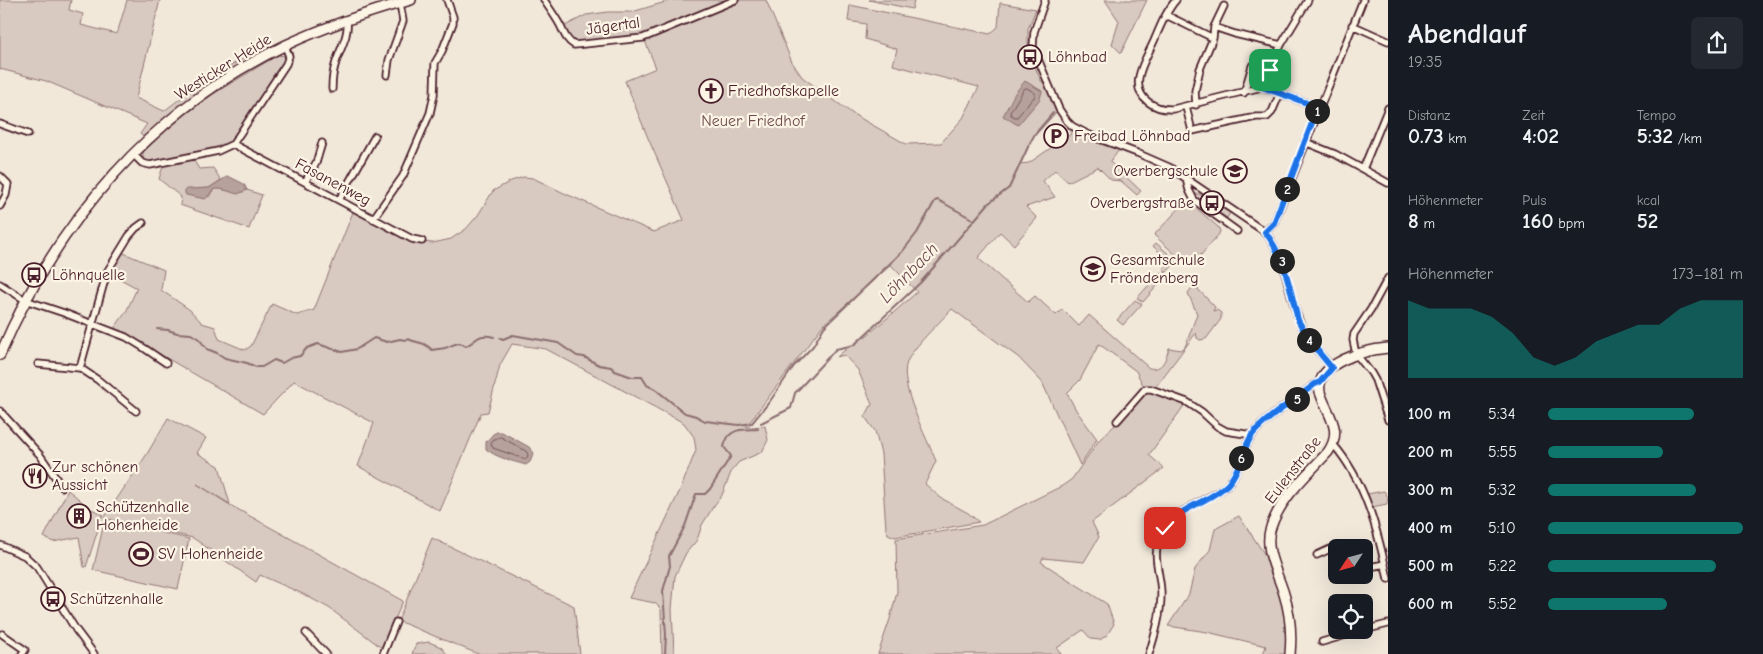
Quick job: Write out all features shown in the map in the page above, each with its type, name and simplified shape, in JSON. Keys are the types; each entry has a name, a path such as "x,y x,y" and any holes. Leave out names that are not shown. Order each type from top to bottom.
{"street":[{"name":"Westicker Heide","path":"0,356 25,300 69,230 117,170 175,114 243,68 285,46 347,20 411,0"},
{"path":"372,219 403,176 430,113 434,95 435,63 453,23 453,17 447,0"},
{"name":"Jägertal","path":"544,0 560,25 565,37 574,45 643,38 735,0"},
{"path":"1045,0 1034,32 1033,47 1059,109 1067,121 1087,134 1154,160 1169,168 1265,232 1282,259 1298,320 1310,342 1332,368"},
{"path":"1176,0 1166,15 1140,72 1139,88 1145,99 1157,108 1173,110 1262,87 1318,107"},
{"path":"1262,87 1281,45 1308,0"},
{"path":"1265,232 1274,223 1318,107 1362,0"},
{"path":"387,75 389,60 403,21 400,3"},
{"path":"1196,105 1195,91 1200,69 1213,38 1214,26 1224,6"},
{"path":"1166,15 1213,38"},
{"path":"332,89 332,78 336,62 347,35 347,20"},
{"path":"1352,25 1388,41"},
{"path":"1214,26 1234,34 1281,45"},
{"name":"Westicker Heide","path":"233,144 286,64 289,56 285,46"},
{"path":"1244,93 1252,66 1270,70"},
{"path":"1186,107 1192,131 1256,117 1267,117 1272,112 1280,93"},
{"path":"1362,169 1388,108"},
{"path":"0,124 28,134"},
{"path":"339,200 375,136"},
{"path":"1305,142 1335,154 1388,183"},
{"path":"305,182 316,162 322,143"},
{"path":"133,154 142,162 150,164 218,151 233,144"},
{"name":"Fasanenweg","path":"233,144 372,219 412,239 422,241"},
{"path":"0,176 8,184 6,195 0,206"},
{"path":"1186,179 1194,200 1238,231"},
{"path":"80,368 107,272 132,232 143,223"},
{"path":"1388,278 1385,291 1354,334 1353,347 1356,354 1371,373 1388,420"},
{"path":"0,284 25,300 112,331 132,341 166,363"},
{"path":"1149,654 1161,608 1161,592 1156,556 1158,540 1162,532 1176,515 1222,489 1230,482 1252,435 1320,382 1332,368 1356,354 1388,348"},
{"path":"38,364 80,368 136,411"},
{"name":"Eulenstraße","path":"1290,654 1291,624 1285,595 1270,555 1268,541 1270,529 1290,493 1328,452 1333,444 1335,429 1321,395 1320,382"},
{"path":"1117,421 1145,389 1151,389 1187,402 1226,431 1252,435"},
{"path":"0,411 40,455 62,487"},
{"path":"1333,444 1344,456 1353,472 1375,524 1388,579"},
{"path":"0,544 25,556 37,567 76,630 94,654"},
{"path":"1381,544 1388,545"},
{"path":"1317,555 1328,551"},
{"path":"1373,566 1385,564"},
{"path":"383,654 396,622"},
{"path":"1373,628 1388,624"},
{"path":"306,633 326,654"},
{"path":"2,634 25,650 22,654"},
{"path":"1322,642 1332,639"}],"green space":[{"path":"0,0 71,0 69,10 83,14 81,25 117,34 127,0 160,0 136,98 164,111 206,79 268,45 270,48 205,89 144,137 140,134 147,124 46,81 0,69"},
{"path":"672,0 729,0 642,36 577,43 570,41 563,27 586,15 608,12 632,12"},
{"name":"Neuer Friedhof","path":"741,0 766,0 792,62 802,77 853,114 906,144 941,143 963,118 979,87 893,65 897,49 865,39 866,24 848,21 850,5 990,34 998,27 1000,3 1036,9 1028,29 1028,50 1041,81 1048,85 1059,109 1031,140 1020,164 1029,163 1071,134 1069,131 1072,130 1094,142 1119,150 1110,162 1141,191 1137,195 1121,181 1111,180 1098,167 1068,182 1055,170 1043,181 1055,197 1026,207 1037,218 1014,245 1000,232 978,258 1028,302 1035,296 1056,315 1062,309 1079,326 1089,315 1149,368 1161,366 1169,348 1181,350 1185,347 1197,314 1188,293 1194,285 1215,307 1213,311 1217,310 1221,313 1221,319 1206,339 1200,340 1197,338 1196,333 1154,389 1143,385 1136,371 1099,344 1080,380 1067,393 1076,410 1097,439 1080,465 1042,382 1018,357 952,309 910,356 905,372 906,384 915,412 936,461 925,484 941,498 968,513 979,522 895,537 888,534 886,529 881,454 875,431 865,417 872,404 858,370 844,355 837,357 866,336 917,292 891,265 823,325 746,427 765,426 768,440 762,452 739,462 732,470 722,495 702,525 697,540 686,553 675,576 672,609 674,654 662,654 661,609 655,603 629,598 681,488 696,450 694,437 684,423 546,349 512,344 500,365 488,412 481,413 440,511 358,466 374,423 294,381 263,414 146,346 113,330 126,312 137,288 109,273 121,252 164,270 161,290 190,310 202,323 215,327 219,339 245,350 251,346 272,304 297,315 314,310 353,212 411,241 433,243 451,239 466,229 478,215 493,191 511,181 524,177 533,178 654,232 684,220 625,81 656,68 645,41"},
{"path":"869,0 914,0 912,9"},
{"path":"1105,0 1147,0 1121,53 1112,44 1119,21"},
{"path":"278,55 285,56 286,64 232,143 218,150 148,163 143,159 143,151 183,116 213,94"},
{"path":"191,156 199,169 213,168 221,180 209,188 199,189 209,197 214,189 239,193 247,190 262,195 249,229 180,205 181,197 159,179 164,163"},
{"path":"1195,194 1199,194 1230,213 1227,218 1195,197"},
{"path":"1187,200 1218,227 1220,231 1201,255 1199,253 1187,265 1154,235"},
{"path":"1156,243 1177,261 1165,274 1166,271 1163,269 1169,261 1153,246"},
{"path":"1161,272 1165,277 1143,302 1137,298"},
{"path":"1135,300 1142,304 1123,325 1117,320"},
{"path":"1145,390 1150,390 1186,403 1149,455 1164,468 1092,522 1099,537 1084,562 1043,558 1041,562 1107,604 1114,624 1107,635 1100,640 1091,639 1083,630 1057,648 1061,654 878,654 897,592 896,539 983,525 1062,486 1072,479 1099,440 1114,426"},
{"path":"168,418 206,438 197,453 219,466 230,504 197,484 230,505 403,601 382,648 329,608 260,575 256,582 193,538 104,518 147,454"},
{"path":"68,490 91,509 103,514 86,567 84,567 79,537 53,542 44,537"},
{"path":"1384,491 1388,497 1387,504 1372,507 1367,494"},
{"path":"1239,516 1267,558 1278,584 1288,630 1286,654 1263,654 1266,646 1207,632 1168,626 1189,594 1195,569 1210,550 1215,529"},
{"name":"SV Hohenheide","path":"105,519 189,539 178,589 93,570"},
{"path":"432,538 574,606 580,654 478,654 398,621"},
{"path":"429,642 441,647 447,654 412,654 416,644"}],"water":[{"path":"1025,81 1042,91 1040,99 1018,125 1003,116 1015,93"},
{"path":"228,176 244,184 247,190 238,194 216,189 205,199 186,195 185,193 185,190 188,189 209,188"},
{"path":"497,432 502,432 529,447 534,453 530,462 526,465 510,461 486,449 486,442"}],"waterway":[{"name":"Löhnbach","path":"761,423 791,408 795,393 836,349 854,345 921,282 989,203 1009,188 1035,134 1053,113"},
{"path":"500,338 503,339 513,335 558,343 577,356 584,357 599,365 611,367 615,371 632,377 642,377 647,385 655,389 685,413 705,421 739,425 752,423 794,366 813,346 824,327 902,252 917,233 935,201 938,200 974,220"},
{"path":"157,329 191,334 199,339 207,349 225,358 256,367 262,367 274,360 282,363 300,356 307,348 318,344 342,352 357,349 374,338 387,342 408,339 423,344 432,350 458,343 466,346 484,336 494,337"},
{"name":"Löhnbach","path":"665,654 666,635 663,591 670,566 669,556 685,526 696,494 705,494 710,489 731,456 724,447 730,435 741,430 758,429"}],"place":[{"name":"Löhnbad","path":"1030,57"},
{"name":"Friedhofskapelle","path":"711,91"},
{"name":"Freibad Löhnbad","path":"1056,136"},
{"name":"Overbergschule","path":"1235,171"},
{"name":"Overbergstraße","path":"1212,203"},
{"name":"Gesamtschule Fröndenberg","path":"1093,269"},
{"name":"Löhnquelle","path":"34,275"},
{"name":"Zur schönen Aussicht","path":"35,476"},
{"name":"Schützenhalle Hohenheide","path":"79,516"},
{"name":"SV Hohenheide","path":"141,554"},
{"name":"Schützenhalle","path":"53,599"}],"route":[{"path":"1165,528 1176,515 1222,489 1230,482 1252,435 1320,382 1324,375 1332,368 1310,342 1298,320 1282,259 1265,232 1274,223 1318,107 1262,87 1270,70"}]}
